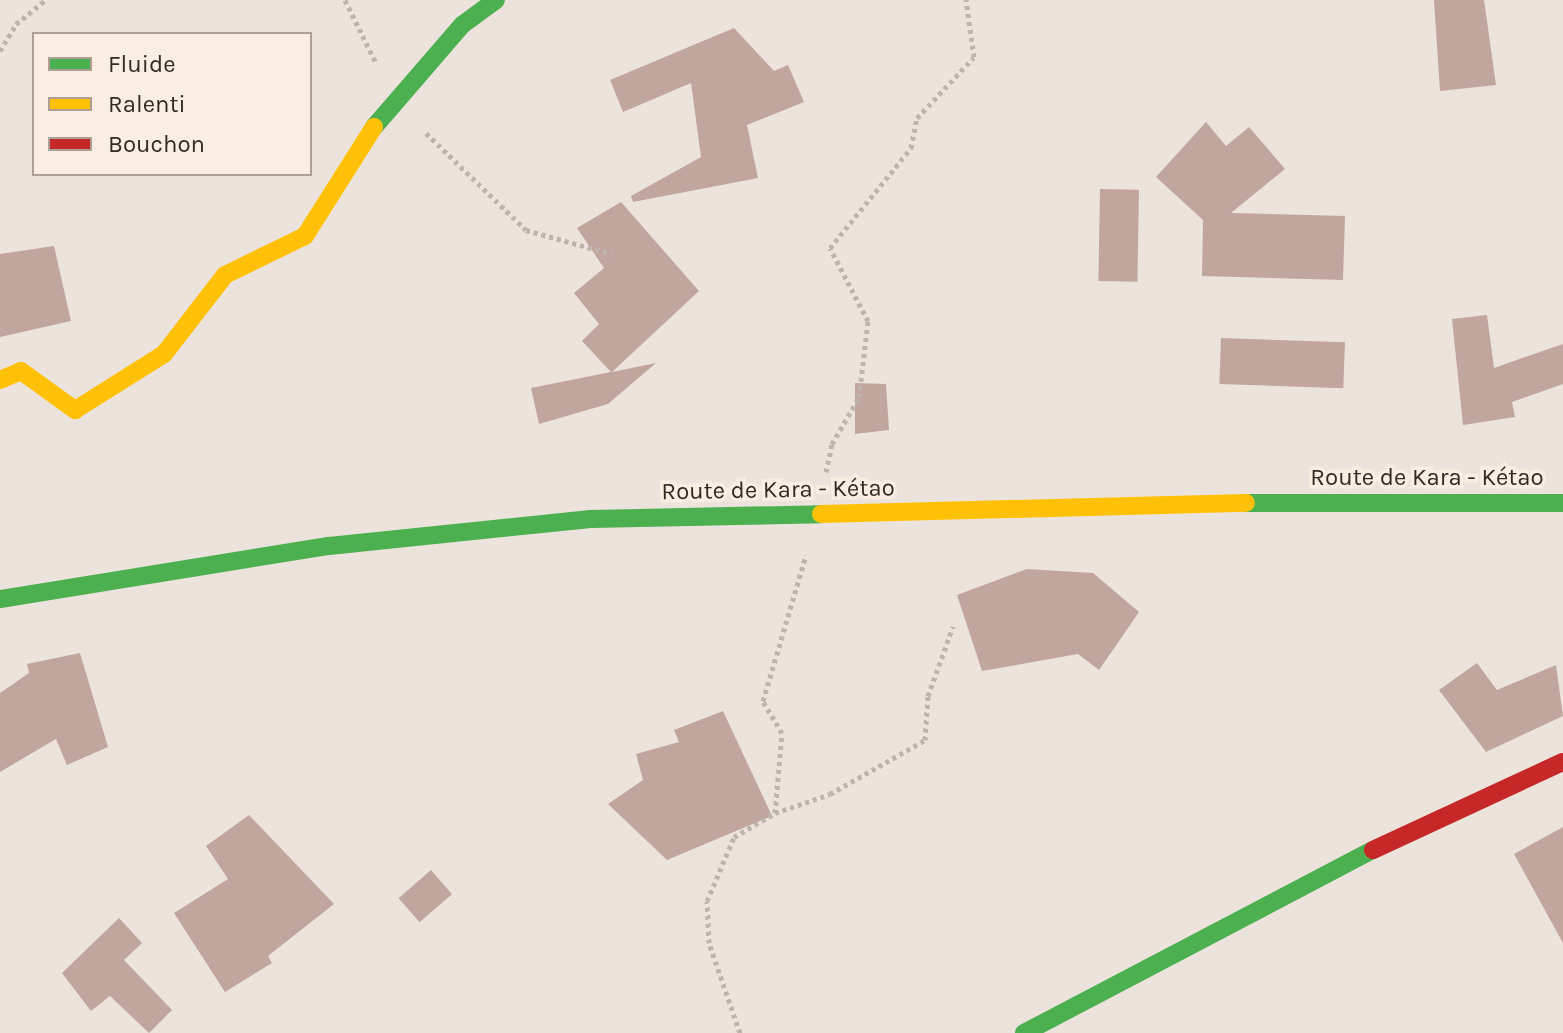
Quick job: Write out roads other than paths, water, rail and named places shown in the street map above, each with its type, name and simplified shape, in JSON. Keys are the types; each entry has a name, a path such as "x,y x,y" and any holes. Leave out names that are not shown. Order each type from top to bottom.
{"main road":[{"path":"0,380 21,371 75,410 164,354 225,275 305,236 353,152 462,25 496,0"},
{"name":"Route de Kara - Kétao","path":"0,599 329,546 591,519 1563,503"},
{"path":"1024,1033 1359,857 1563,762"}]}
